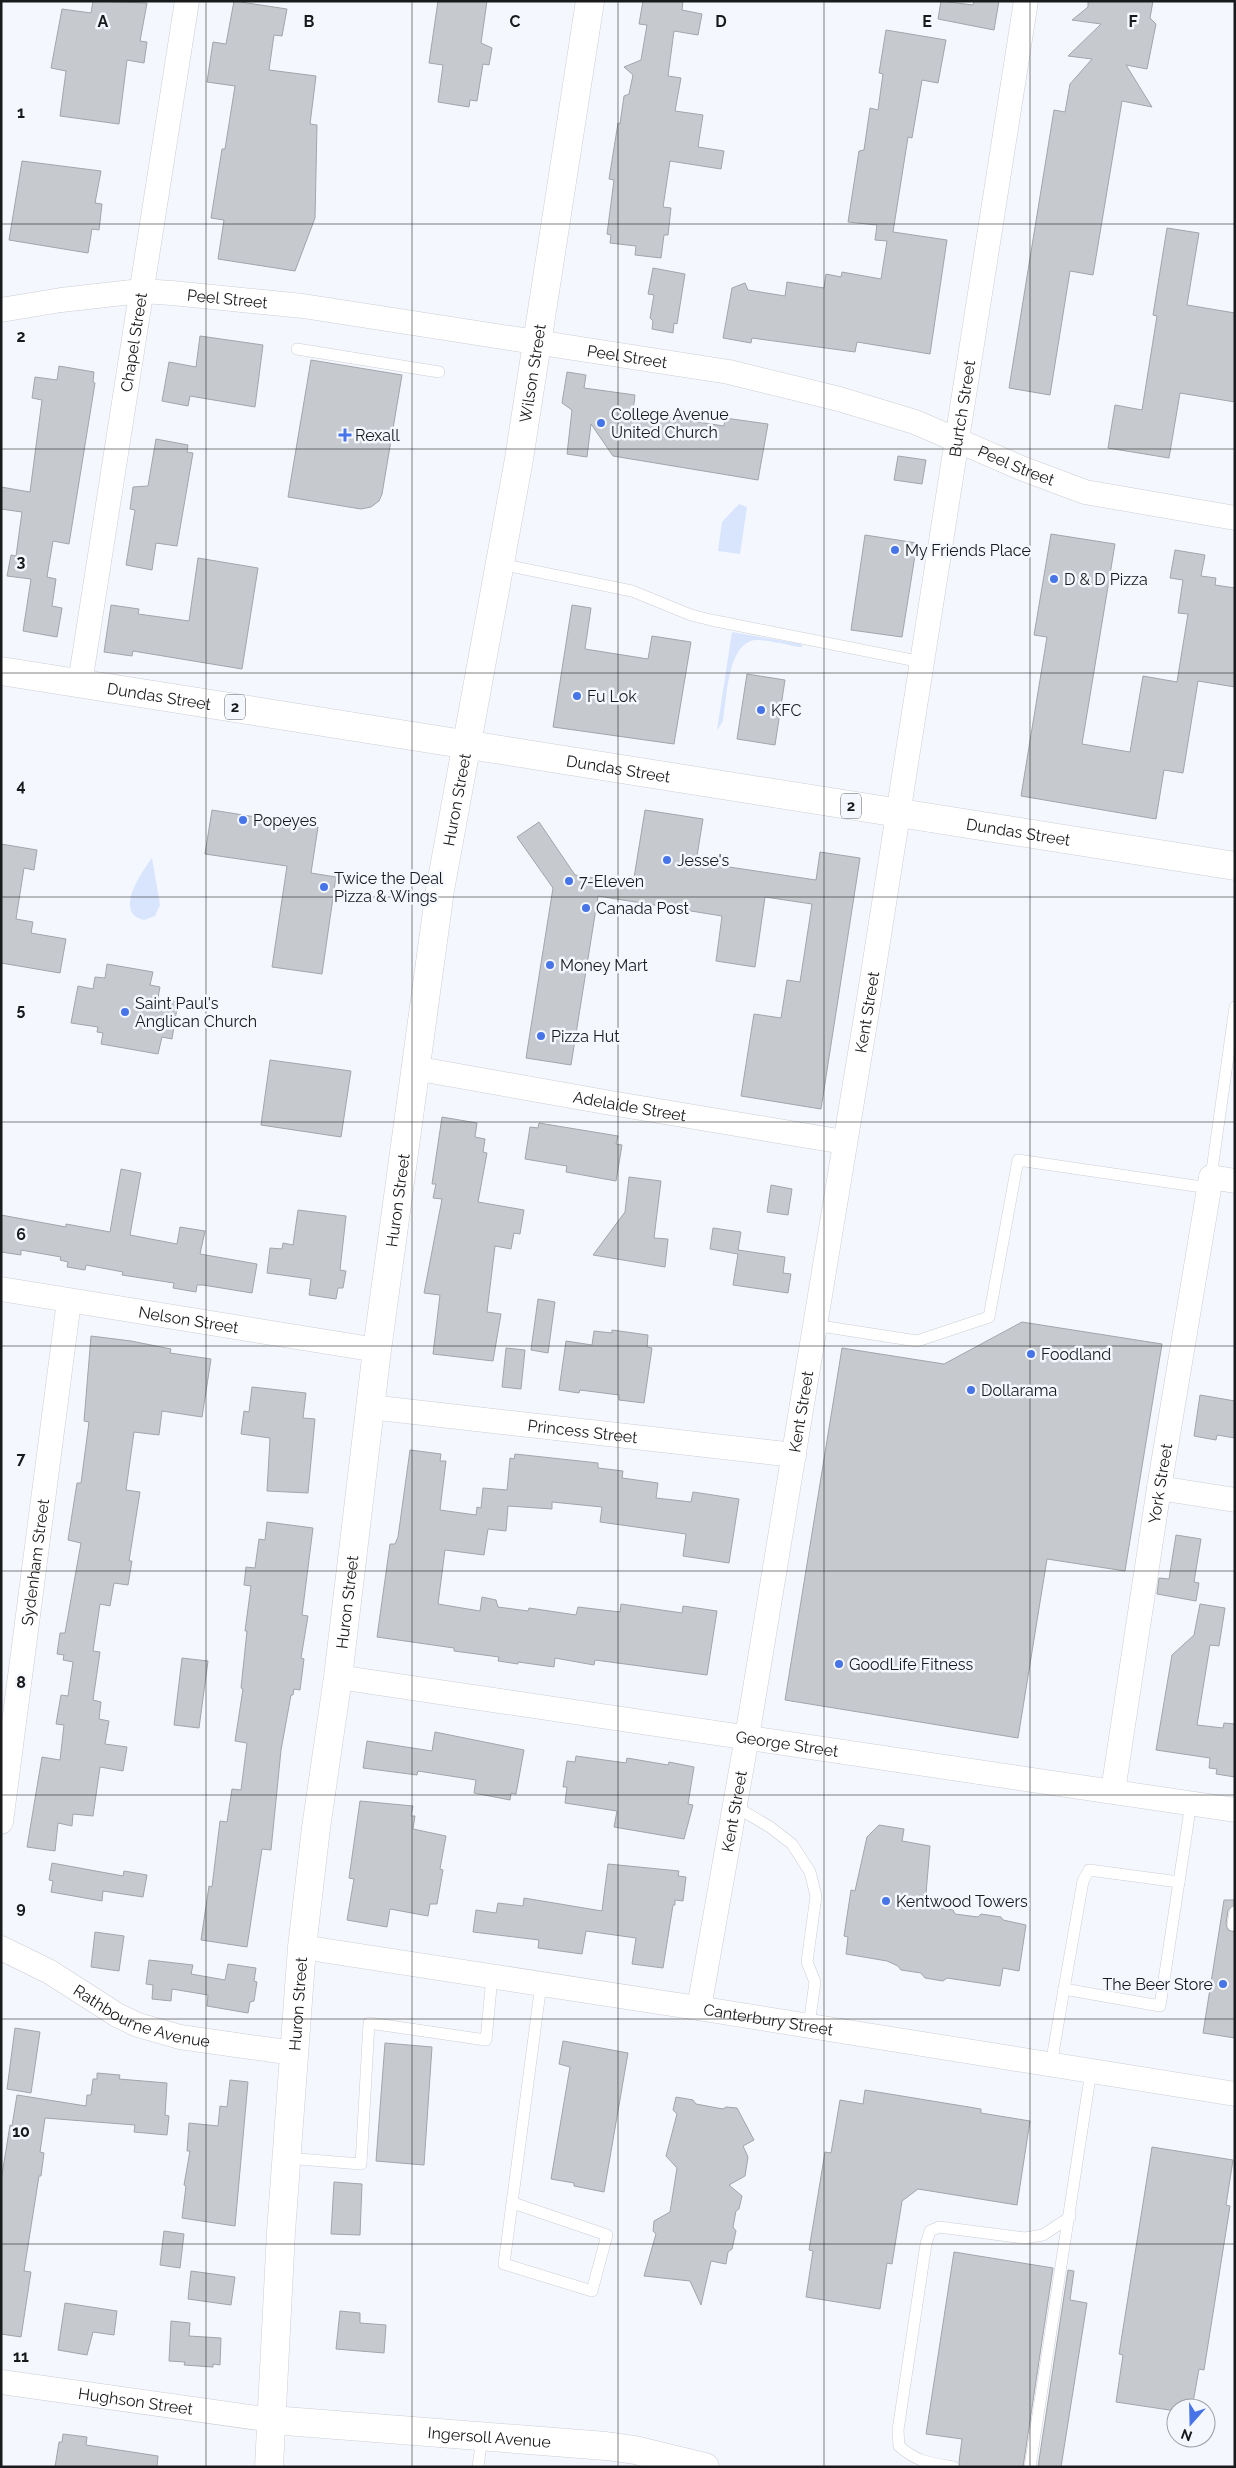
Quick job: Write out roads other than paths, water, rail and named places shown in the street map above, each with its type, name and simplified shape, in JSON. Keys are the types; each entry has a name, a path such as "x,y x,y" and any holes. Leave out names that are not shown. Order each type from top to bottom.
{"main road":[{"name":"Wilson Street","path":"468,743 538,342 590,1"},
{"name":"Dundas Street","path":"1,671 468,743 624,771 1235,866"},
{"name":"Huron Street","path":"269,2467 286,2158 302,1947 316,1828 338,1677 377,1350 414,1068 440,890 468,743"},
{"name":"Ingersoll Avenue","path":"272,2420 635,2450 705,2467"}],"street":[{"name":"Chapel Street","path":"80,683 187,1"},
{"name":"Burtch Street","path":"898,814 1026,1"},
{"name":"Peel Street","path":"1,310 61,300 141,291 303,306 729,372 770,380 907,420 958,440 1020,468 1085,492 1235,518"},
{"name":"Kent Street","path":"699,2008 736,1807 898,814"},
{"name":"Adelaide Street","path":"414,1068 844,1142"},
{"path":"1210,1182 1235,1181"},
{"name":"York Street","path":"1114,1791 1159,1488 1210,1182"},
{"name":"Nelson Street","path":"1,1290 377,1350"},
{"name":"Sydenham Street","path":"1,1822 69,1301"},
{"name":"Princess Street","path":"370,1407 794,1455"},
{"path":"1159,1488 1235,1500"},
{"name":"George Street","path":"338,1677 1235,1810"},
{"name":"Canterbury Street","path":"302,1947 809,2025 1235,2094"},
{"name":"Rathbourne Avenue","path":"1,1948 50,1972 132,2023 175,2036 293,2053"},
{"name":"Hughson Street","path":"1,2382 272,2420"}],"lane":[{"path":"297,349 439,372"},
{"path":"500,564 632,591 690,615 711,620 922,662"},
{"path":"814,1325 917,1341 989,1317 1018,1160 1210,1182 1235,1008"},
{"path":"1064,1989 1160,2006 1191,1803"},
{"path":"736,1807 770,1827 792,1844 810,1872 816,1896 807,1962 815,1982 809,2025"},
{"path":"1051,2065 1083,1881 1089,1870 1179,1882"},
{"path":"1233,1925 1235,1912"},
{"path":"286,2158 361,2164 369,2023 486,2040 492,1977"},
{"path":"513,2203 607,2235 592,2291 504,2264 541,1984"},
{"path":"1030,2467 1091,2071"},
{"path":"953,2467 920,2461 899,2446 898,2430 926,2244 930,2231 939,2227 1024,2238 1043,2235 1070,2217"},
{"path":"478,2467 482,2437"}],"place":[{"name":"College Avenue United Church","path":"601,423"},
{"name":"Rexall","path":"345,435"},
{"name":"My Friends Place","path":"895,550"},
{"name":"D & D Pizza","path":"1054,579"},
{"name":"Fu Lok","path":"577,696"},
{"name":"KFC","path":"761,710"},
{"name":"Popeyes","path":"243,820"},
{"name":"Jesse's","path":"667,860"},
{"name":"7-Eleven","path":"569,881"},
{"name":"Twice the Deal Pizza & Wings","path":"324,887"},
{"name":"Canada Post","path":"586,908"},
{"name":"Money Mart","path":"550,965"},
{"name":"Saint Paul's Anglican Church","path":"125,1012"},
{"name":"Pizza Hut","path":"541,1036"},
{"name":"Foodland","path":"1031,1354"},
{"name":"Dollarama","path":"971,1390"},
{"name":"GoodLife Fitness","path":"839,1664"},
{"name":"Kentwood Towers","path":"886,1901"},
{"name":"The Beer Store","path":"1223,1984"}]}
